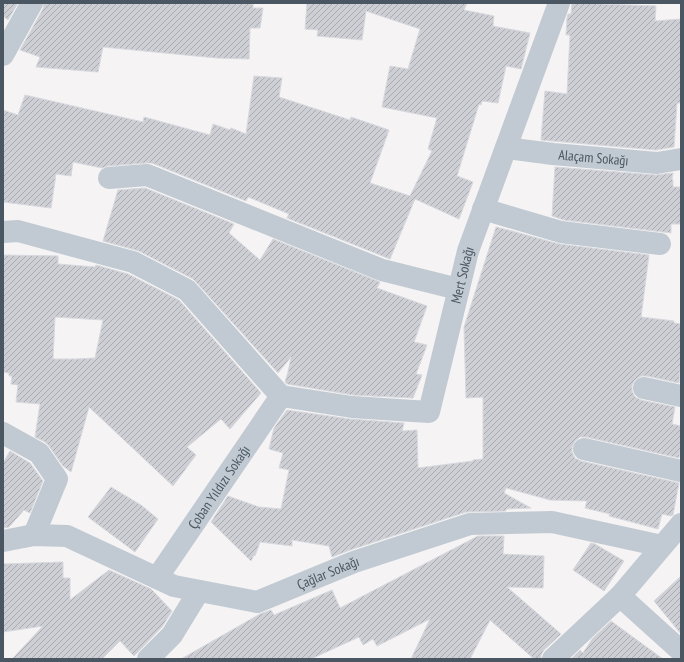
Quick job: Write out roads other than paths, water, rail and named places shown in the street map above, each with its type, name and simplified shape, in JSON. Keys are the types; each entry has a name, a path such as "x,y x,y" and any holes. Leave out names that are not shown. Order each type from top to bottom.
{"street":[{"path":"3,54 32,3"},
{"name":"Mert Sokağı","path":"281,396 352,407 429,412 468,251 559,3"},
{"name":"Alaçam Sokağı","path":"506,148 553,154 657,163 681,159"},
{"path":"109,178 147,175 382,270 458,289"},
{"path":"483,210 561,232 660,244"},
{"path":"3,232 18,231 133,262 187,290 281,396"},
{"path":"644,388 681,396"},
{"name":"Çoban Yıldızı Sokağı","path":"157,578 281,396"},
{"path":"3,433 39,453 57,479 34,535"},
{"path":"584,449 681,470"},
{"name":"Çağlar Sokağı","path":"3,541 34,535 67,536 174,586 257,602 354,562 470,524 552,522 662,546"},
{"path":"553,659 620,596 681,524"},
{"path":"148,659 172,635 199,591"},
{"path":"620,596 681,652"}]}
